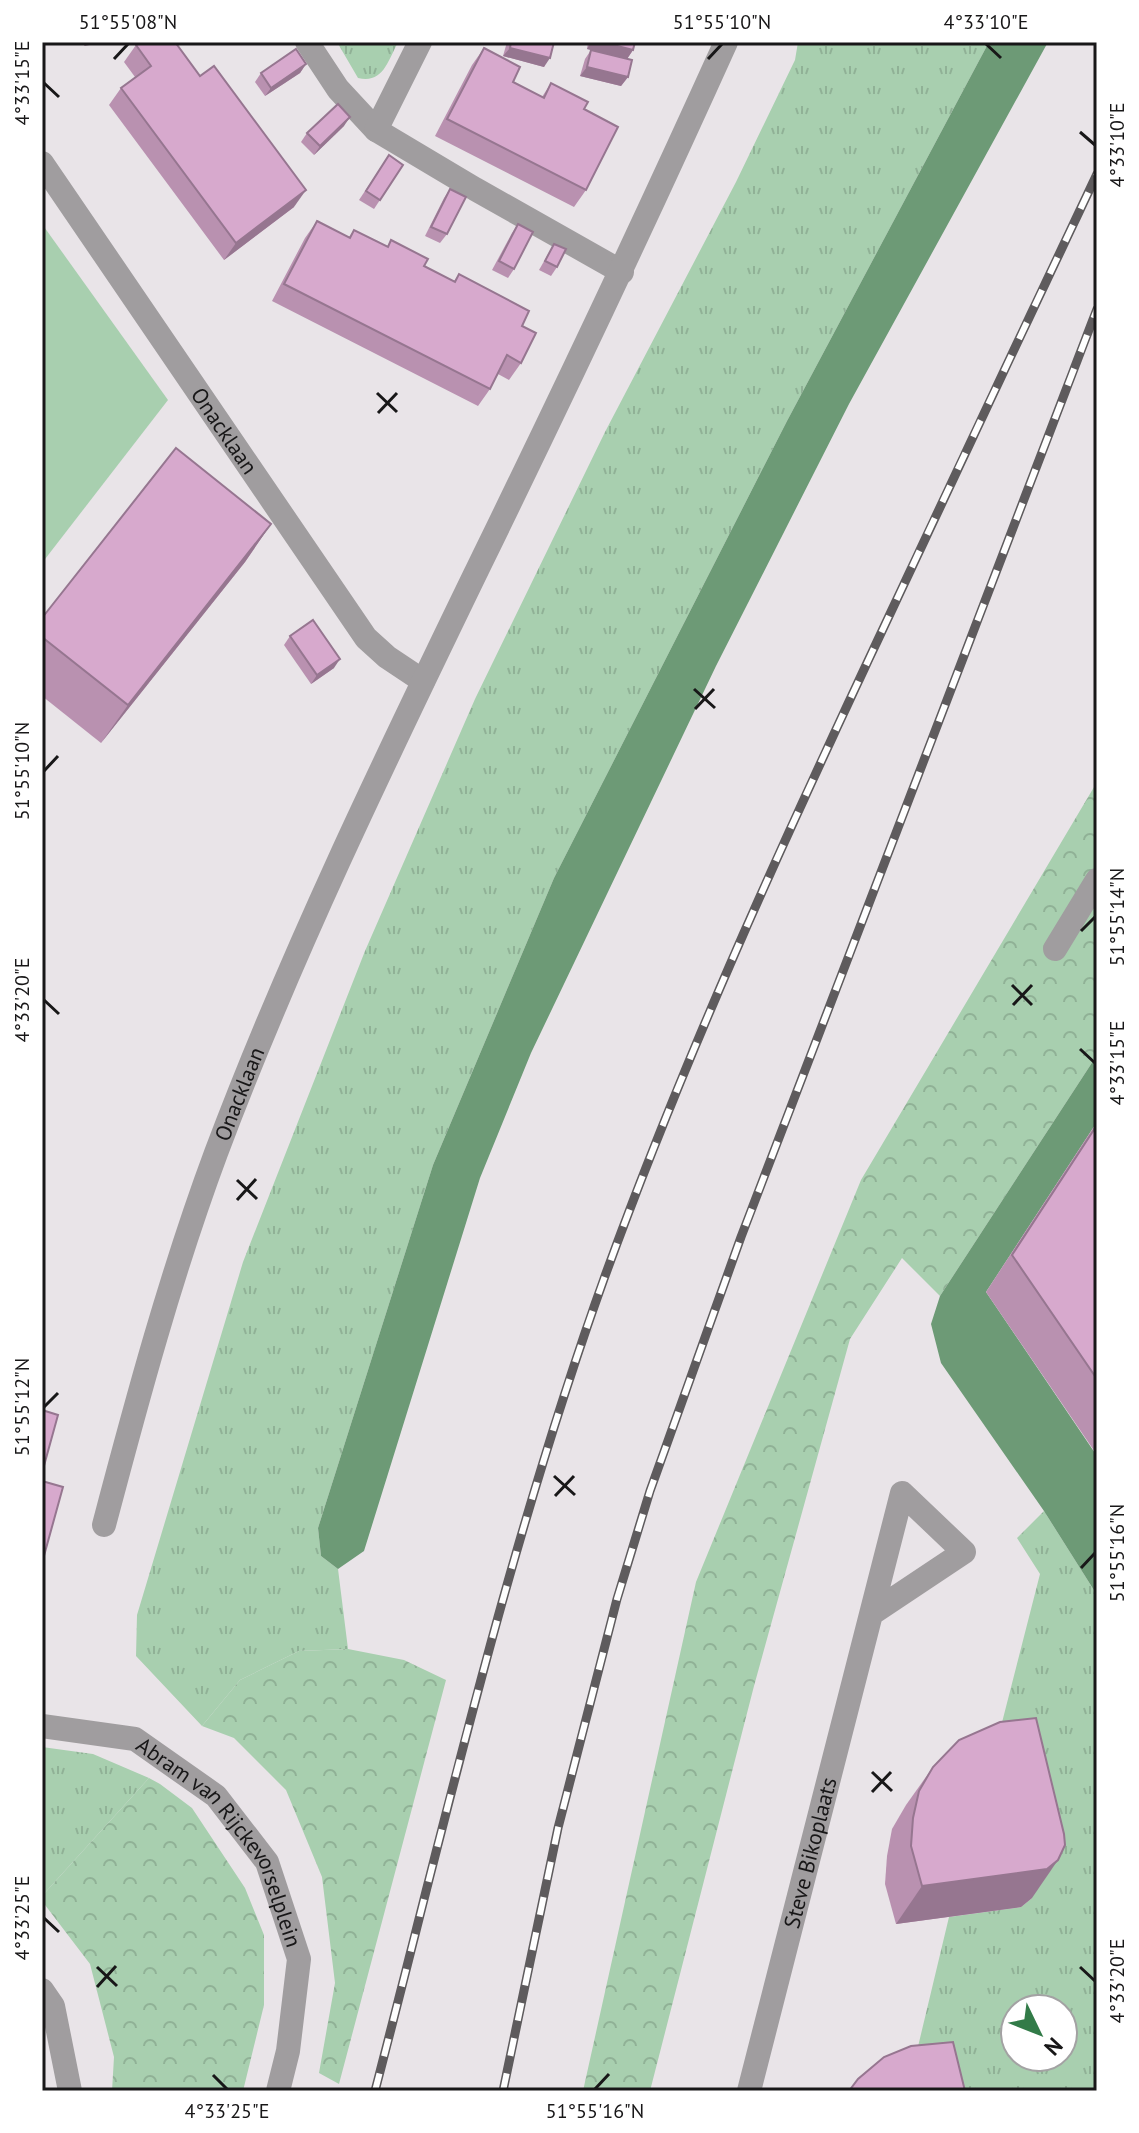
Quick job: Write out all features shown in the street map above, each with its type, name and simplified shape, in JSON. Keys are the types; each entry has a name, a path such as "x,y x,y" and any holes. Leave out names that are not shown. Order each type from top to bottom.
{"street":[{"path":"307,42 338,89 376,130 622,272"},
{"path":"376,130 420,42"},
{"name":"Onacklaan","path":"104,1525 145,1372 215,1155 315,911 622,272 726,42"},
{"name":"Onacklaan","path":"42,163 366,638 387,657 423,681"},
{"path":"1055,949 1097,880"},
{"name":"Steve Bikoplaats","path":"749,2091 898,1508 902,1493 964,1552 871,1614"},
{"name":"Abram van Rijckevorselplein","path":"42,1726 135,1739 216,1796 267,1862 299,1959 288,2051 278,2091"},
{"path":"42,1990 53,2006 70,2091"}],"green space":[{"path":"337,42 398,42 384,69 373,78 366,79 358,78"},
{"path":"798,42 989,42 787,421 554,878 433,1165 318,1528 321,1556 338,1569 348,1649 299,1651 240,1680 202,1726 136,1656 137,1615 243,1262 365,951 475,699 605,432 736,182 795,60"},
{"path":"42,224 168,400 42,563"},
{"path":"1097,782 1097,1055 940,1296 902,1258 850,1339 754,1686 650,2091 583,2091 696,1582 861,1180"},
{"path":"1044,1511 1097,1595 1097,2091 929,2091 910,2080 949,1917 1021,1907 1032,1898 997,1742 1040,1574 1017,1538"},
{"path":"348,1649 404,1660 446,1680 339,2084 319,2073 335,1983 322,1877 286,1790 234,1738 202,1726 240,1680 299,1651"},
{"path":"42,1747 93,1754 149,1778 42,1896"},
{"path":"149,1778 192,1808 245,1888 264,1935 264,2005 243,2091 112,2091 114,2057 90,1964 42,1901 42,1896"}],"shaded area":[{"path":"989,42 1048,42 849,404 716,666 531,1053 480,1178 364,1551 338,1569 321,1556 318,1528 433,1165 554,878 787,421"},
{"path":"1097,1055 1097,1122 986,1292 1097,1456 1097,1595 1044,1511 941,1363 931,1324 940,1296"}],"building":[{"path":"143,42 175,42 200,76 214,66 306,190 236,243 121,88 151,66 136,45"},
{"path":"511,42 554,42 550,58 510,48"},
{"path":"602,42 635,42 633,50"},
{"path":"484,48 520,67 513,82 544,98 551,83 588,102 584,109 618,127 586,190 447,119"},
{"path":"296,49 306,64 271,88 261,73"},
{"path":"591,50 632,60 628,77 587,67"},
{"path":"338,104 350,117 320,146 307,133"},
{"path":"389,155 403,165 380,200 366,191"},
{"path":"450,189 466,197 447,234 431,227"},
{"path":"317,221 350,238 354,230 388,247 391,240 428,259 424,266 455,282 459,274 529,311 522,326 536,333 521,363 507,355 490,389 284,284"},
{"path":"518,224 533,232 514,269 499,261"},
{"path":"554,244 566,249 557,267 545,261"},
{"path":"176,448 271,524 128,705 42,637 42,618"},
{"path":"313,620 340,659 317,675 290,636"},
{"path":"1097,1125 1097,1379 1012,1255"},
{"path":"42,1410 58,1415 42,1473"},
{"path":"42,1481 63,1487 42,1563"},
{"path":"1036,1718 1064,1834 1065,1845 1058,1860 1047,1869 922,1886 911,1846 913,1818 919,1791 933,1767 959,1740 1000,1722"},
{"path":"953,2042 965,2091 849,2091 884,2057 911,2046"}],"railway":[{"path":"375,2091 509,1579 570,1376 605,1276 701,1031 772,871 1097,174"},
{"path":"503,2091 558,1828 617,1599 650,1491 741,1237 1097,309"}]}
